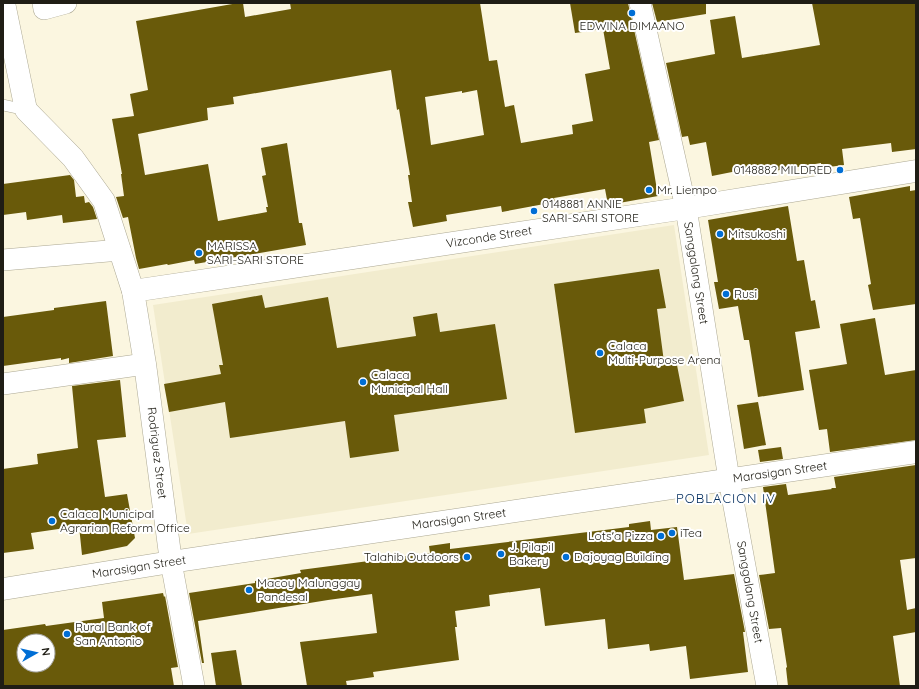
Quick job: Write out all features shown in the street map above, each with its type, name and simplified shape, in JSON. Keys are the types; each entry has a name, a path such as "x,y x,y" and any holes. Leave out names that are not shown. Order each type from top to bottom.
{"main road":[{"path":"4,3 26,110"},
{"name":"Rodriguez Street","path":"26,110 73,158 104,201 120,250 133,291 145,364 171,562"},
{"name":"Vizconde Street","path":"133,291 686,208 916,171"},
{"name":"Marasigan Street","path":"3,589 171,562 916,452"}],"street":[{"path":"42,3 44,9 66,3"},
{"name":"Sanggalang Street","path":"640,3 686,208 729,479 767,686"},
{"path":"3,260 120,250"},
{"path":"3,384 145,364"},
{"name":"Rodriguez Street","path":"171,562 194,686"}],"lane":[{"path":"3,105 26,110"}],"shaded area":[{"path":"674,225 709,455 188,534 153,305"}],"building":[{"path":"238,3 243,3 245,17 291,9 290,3 480,3 489,61 497,60 505,107 514,105 521,143 573,134 572,125 593,121 585,74 610,69 603,29 575,33 570,3 628,3 659,140 649,142 658,196 608,205 605,189 554,198 555,202 502,212 501,206 446,215 447,221 413,227 408,202 412,202 408,175 410,175 399,109 397,110 391,70 233,97 234,104 207,108 208,120 138,134 145,175 208,164 218,221 267,212 266,207 268,207 262,176 266,175 261,148 287,143 299,223 302,223 306,245 195,264 194,260 139,269 128,217 123,218 116,197 124,196 122,174 112,119 134,116 130,94 148,90 136,21","holes":["477,90 484,135 431,145 425,97"]},
{"path":"652,3 706,3 706,14 657,22"},
{"path":"812,3 916,3 916,149 892,152 891,143 842,149 844,165 821,168 821,163 774,171 774,169 743,174 742,170 712,176 706,142 690,145 688,136 682,137 666,63 715,54 710,20 735,16 742,58 820,45"},
{"path":"70,175 74,180 76,197 84,196 85,203 89,202 93,207 97,219 63,223 62,215 27,220 26,212 3,215 3,184"},
{"path":"910,186 910,191 916,190 916,304 873,310 868,285 871,284 860,218 853,219 849,197"},
{"path":"788,206 797,261 804,260 811,301 815,300 820,328 795,332 804,390 758,397 749,340 744,340 738,306 719,309 714,282 718,282 708,220"},
{"name":"Calaca Multi-Purpose Arena","path":"659,269 666,308 657,309 664,362 676,360 684,401 644,409 646,423 575,433 554,284"},
{"name":"Calaca Municipal Hall","path":"262,295 265,308 328,297 337,348 416,336 413,317 437,313 440,332 495,324 507,399 394,415 399,451 350,458 345,421 230,438 225,402 169,412 164,384 221,374 219,365 223,365 212,304"},
{"path":"106,301 113,356 69,363 69,358 61,360 61,358 3,366 3,317"},
{"path":"875,318 885,375 916,370 916,440 830,452 827,429 819,430 809,370 847,364 840,324"},
{"path":"120,380 126,437 97,440 105,497 127,494 135,538 127,546 82,555 79,526 31,533 34,549 3,553 3,469 38,464 37,454 78,448 72,386"},
{"path":"758,402 766,445 744,449 737,405"},
{"path":"781,447 783,459 760,462 758,450"},
{"path":"916,465 916,558 900,560 907,610 916,608 916,632 893,636 900,686 788,686 787,667 781,628 769,629 759,575 775,573 763,487 786,484 788,495 832,489 831,488 836,488 834,477"},
{"path":"650,521 651,530 677,527 684,580 734,574 745,632 743,632 748,672 690,679 686,646 650,651 649,644 608,649 605,619 545,626 540,588 489,595 490,606 455,611 457,627 455,627 459,660 373,672 374,677 346,681 347,686 307,686 300,642 377,633 372,594 198,621 204,663 202,663 189,593 255,583 255,581 301,573 300,570 430,553 429,546 450,543 450,549 629,527 629,524"},
{"path":"163,593 164,597 165,596 178,667 171,668 174,686 3,686 3,630 104,618 102,602"},
{"path":"236,650 242,686 216,686 211,653"}],"place":[{"name":"EDWINA DIMAANO","path":"632,13"},
{"name":"0148882 MILDRED","path":"840,170"},
{"name":"Mr. Liempo","path":"649,190"},
{"name":"0148881 ANNIE SARI-SARI STORE","path":"534,211"},
{"name":"Mitsukoshi","path":"720,234"},
{"name":"MARISSA SARI-SARI STORE","path":"199,253"},
{"name":"Rusi","path":"726,294"},
{"name":"Calaca Multi-Purpose Arena","path":"600,353"},
{"name":"Calaca Municipal Hall","path":"363,382"},
{"name":"Calaca Municipal Agrarian Reform Office","path":"52,521"},
{"name":"iTea","path":"672,533"},
{"name":"Lots'a Pizza","path":"661,536"},
{"name":"J. Pilapil Bakery","path":"501,554"},
{"name":"Talahib Outdoors","path":"467,557"},
{"name":"Dajoyag Building","path":"566,557"},
{"name":"Macoy Malunggay Pandesal","path":"249,590"},
{"name":"Rural Bank of San Antonio","path":"67,634"}],"district":[{"name":"POBLACION IV","path":"726,498"}]}
